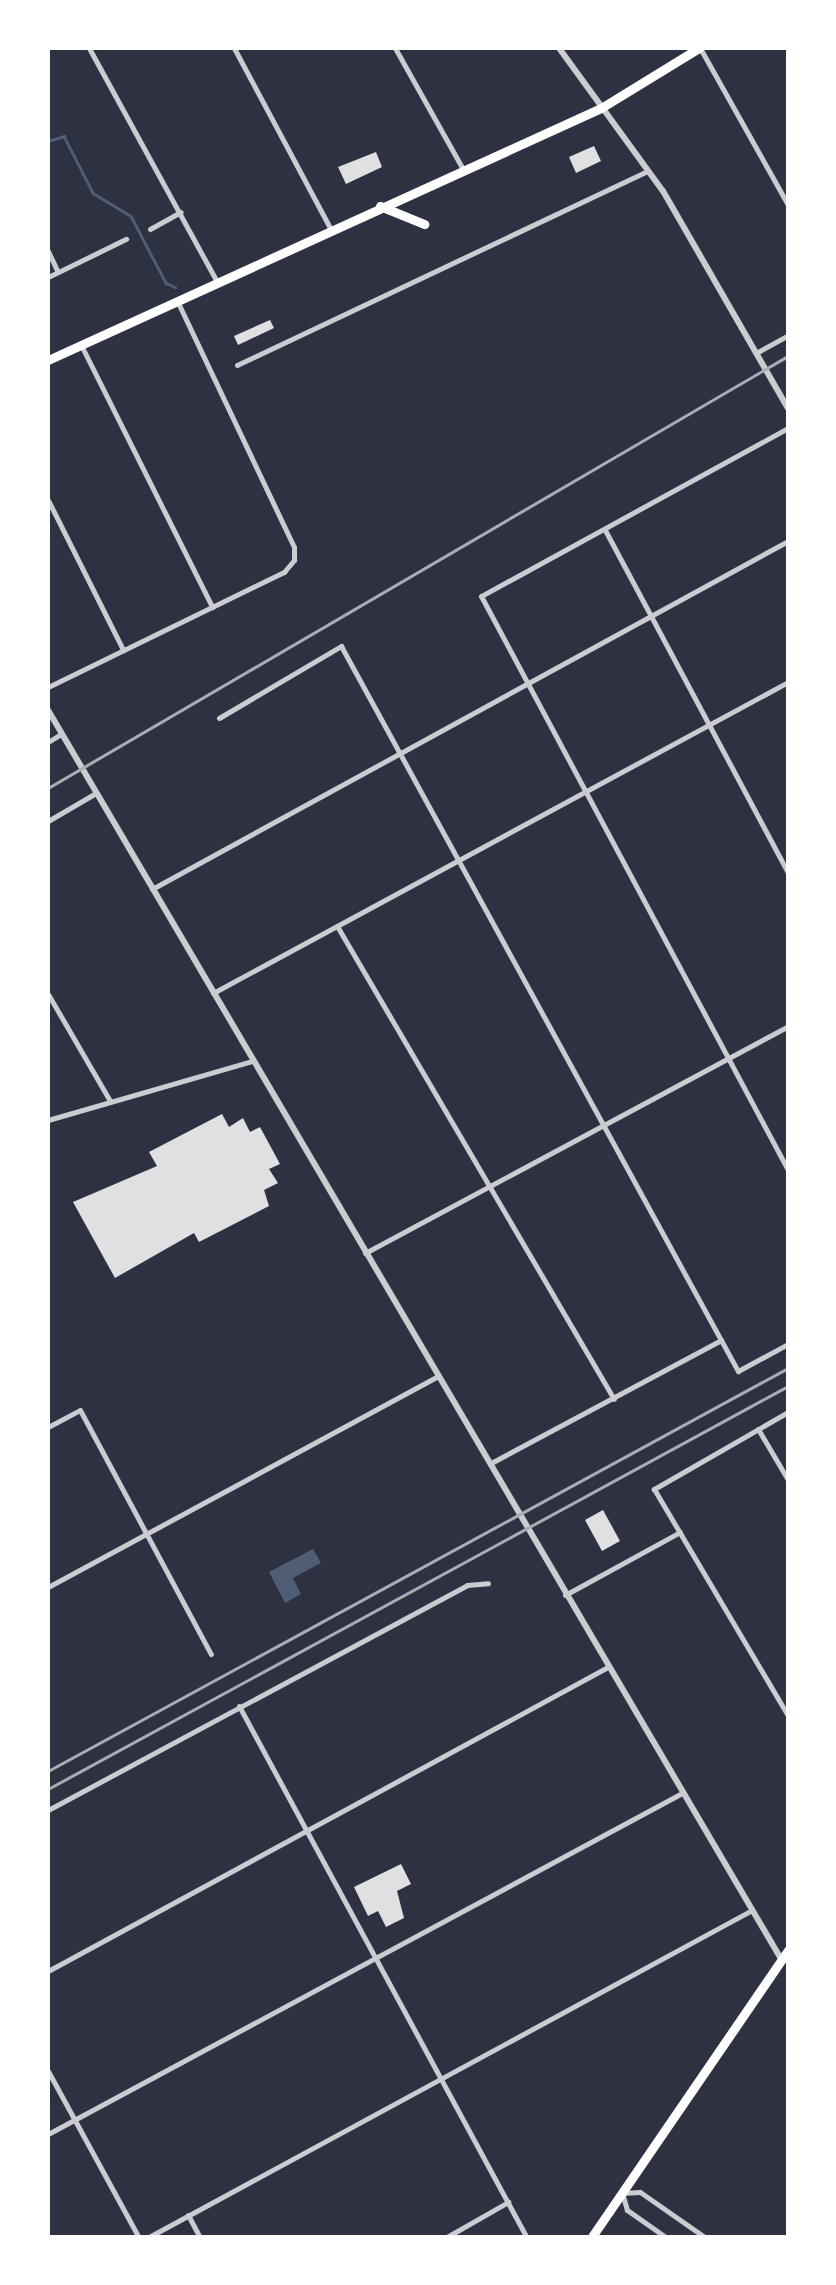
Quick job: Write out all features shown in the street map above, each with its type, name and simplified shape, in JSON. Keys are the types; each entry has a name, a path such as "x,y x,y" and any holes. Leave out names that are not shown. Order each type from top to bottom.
{"main road":[{"path":"48,360 176,298 601,108 700,48"},
{"path":"380,206 424,224"},
{"path":"591,2238 788,1950"}],"street":[{"path":"89,48 216,280"},
{"path":"234,48 330,228"},
{"path":"395,48 463,169"},
{"path":"558,48 648,170 788,408"},
{"path":"700,48 788,205"},
{"path":"237,365 648,170"},
{"path":"150,229 181,212"},
{"path":"48,277 126,239"},
{"path":"48,251 58,272"},
{"path":"48,687 284,572 294,547 176,298"},
{"path":"756,353 788,335"},
{"path":"81,344 212,607"},
{"path":"788,428 481,596 788,1170"},
{"path":"48,500 123,650"},
{"path":"605,530 788,873"},
{"path":"152,888 788,540"},
{"path":"219,718 342,646 405,752 738,1371 788,1344"},
{"path":"213,993 788,682"},
{"path":"48,710 782,1960"},
{"path":"48,742 61,734"},
{"path":"48,821 96,793"},
{"path":"337,926 614,1399"},
{"path":"48,994 110,1101"},
{"path":"364,1252 487,1183 788,1026"},
{"path":"48,1120 252,1060"},
{"path":"488,1464 721,1340"},
{"path":"48,1588 437,1377"},
{"path":"48,1427 80,1410 211,1654"},
{"path":"788,1412 654,1488 788,1716"},
{"path":"758,1429 788,1480"},
{"path":"565,1595 680,1532"},
{"path":"48,1810 467,1585 488,1583"},
{"path":"48,1970 608,1667"},
{"path":"239,1706 527,2238"},
{"path":"48,2134 377,1961 682,1793"},
{"path":"48,2070 143,2238 752,1910"},
{"path":"668,2238 627,2210 622,2193 640,2192 706,2238"},
{"path":"445,2238 508,2202"},
{"path":"188,2214 200,2238"}],"water":[{"path":"313,1549 321,1563 293,1578 301,1594 285,1603 269,1572"}],"building":[{"path":"594,146 601,161 576,173 569,157"},
{"path":"376,152 382,167 346,184 338,167"},
{"path":"270,320 274,328 238,345 234,336"},
{"path":"222,1114 229,1127 243,1118 250,1132 260,1127 280,1164 269,1169 278,1183 264,1190 269,1206 199,1242 194,1233 115,1278 73,1202 157,1166 149,1152"},
{"path":"603,1510 620,1541 602,1551 585,1520"},
{"path":"401,1864 411,1884 397,1891 404,1918 386,1927 378,1911 368,1916 354,1887"}],"waterway":[{"path":"48,141 64,136 93,193 131,216 166,283 175,287"}],"railway":[{"path":"48,788 788,356"},
{"path":"48,1771 788,1368"},
{"path":"48,1789 788,1386"}]}
